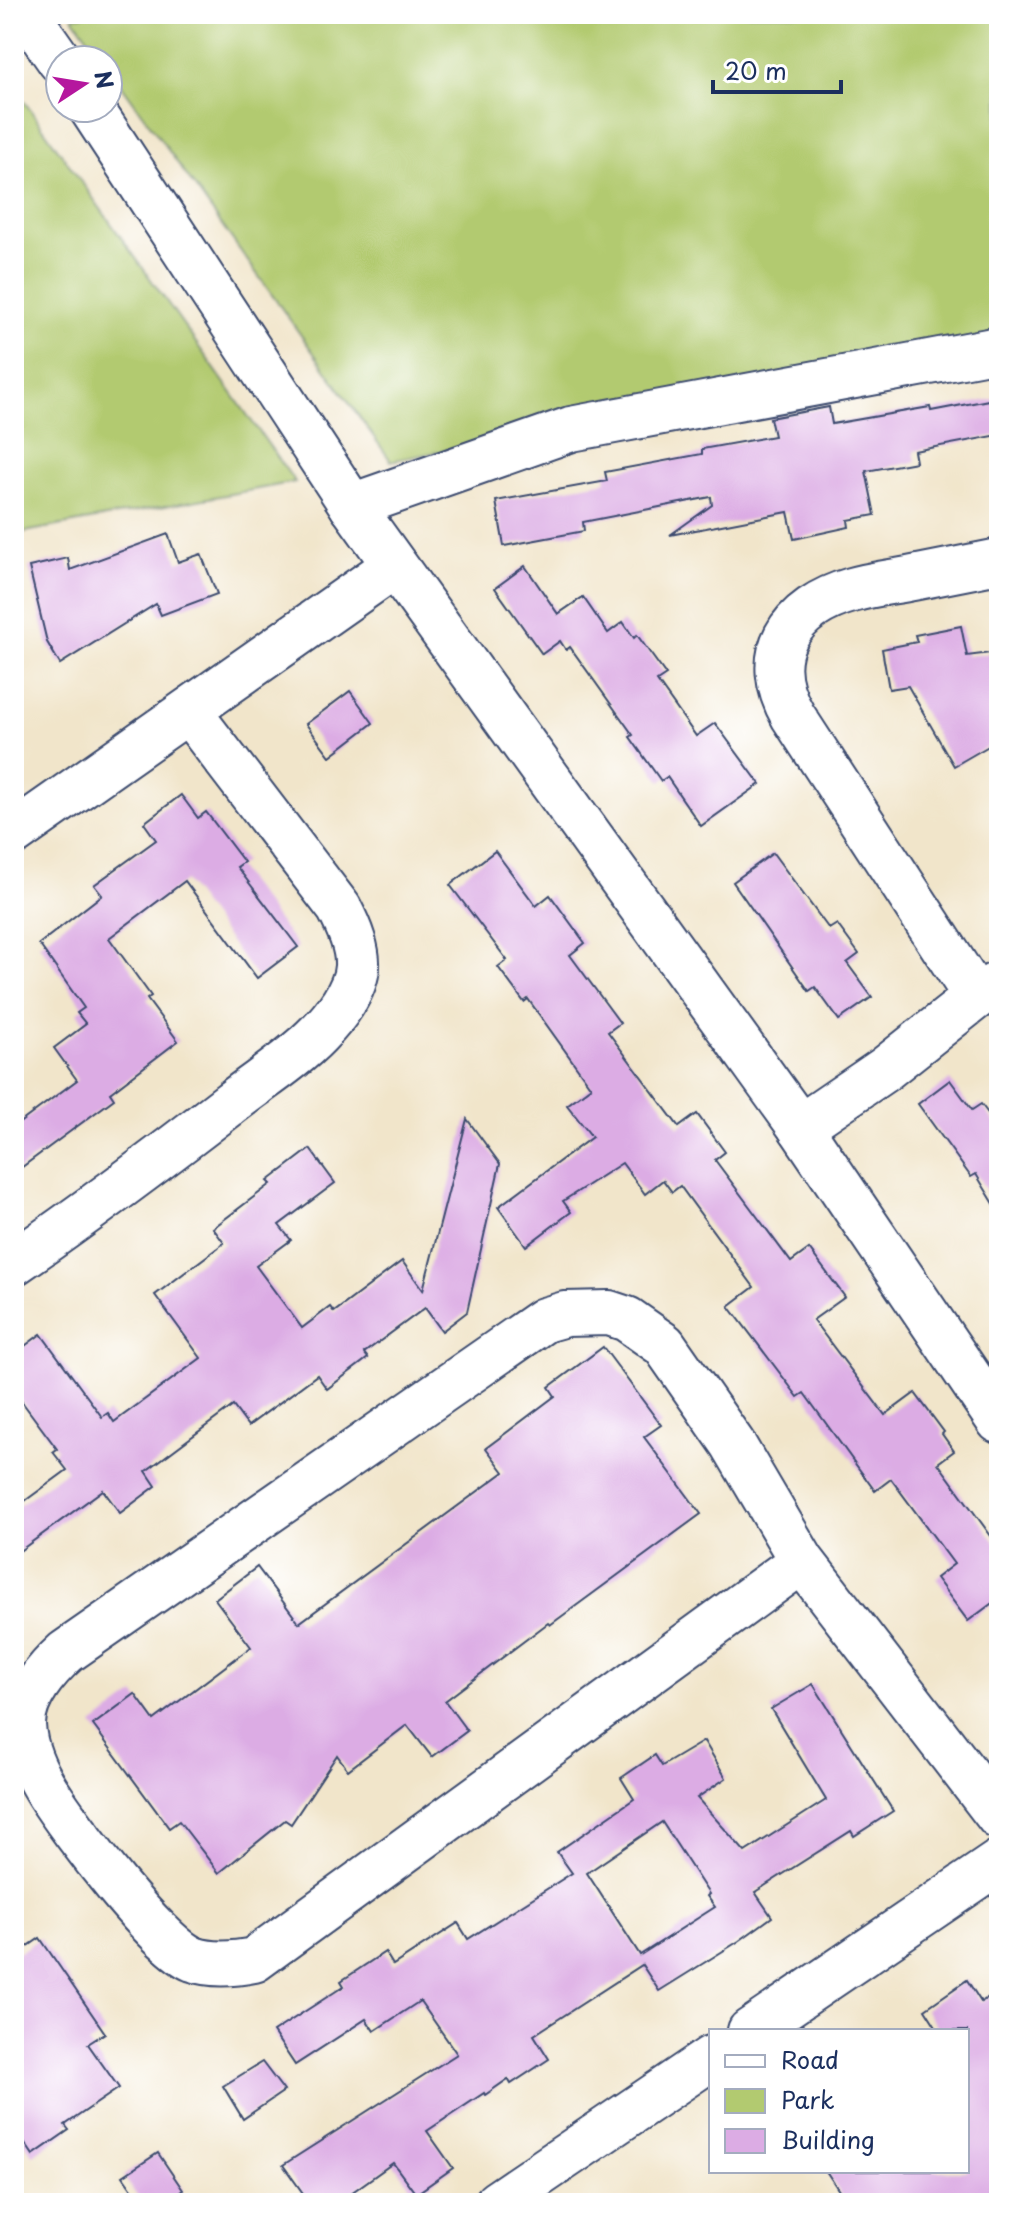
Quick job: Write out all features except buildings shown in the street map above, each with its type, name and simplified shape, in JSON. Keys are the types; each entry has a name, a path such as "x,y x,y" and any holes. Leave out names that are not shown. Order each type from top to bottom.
{"street":[{"path":"27,14 48,44"},
{"path":"101,124 352,506 800,1127 999,1421"},
{"path":"352,506 571,429 999,349"},
{"path":"800,1127 885,1069 987,990 793,716 783,698 777,667 787,632 822,601 852,590 999,561"},
{"path":"14,833 394,566"},
{"path":"14,1263 203,1125 317,1036 340,1007 357,967 348,926 339,908 189,712"},
{"path":"802,1561 254,1960 214,1964 191,1958 162,1934 126,1897 48,1793 25,1741 24,1713 40,1681 66,1652 544,1320 565,1314 609,1313 627,1319 664,1345 733,1444 802,1561 999,1817"},
{"path":"753,2029 999,1862"},
{"path":"497,2203 709,2059"}],"green space":[{"path":"90,14 999,14 999,342 391,461 124,88 124,44 92,44 73,17"},
{"path":"14,87 295,482 14,534"}]}
